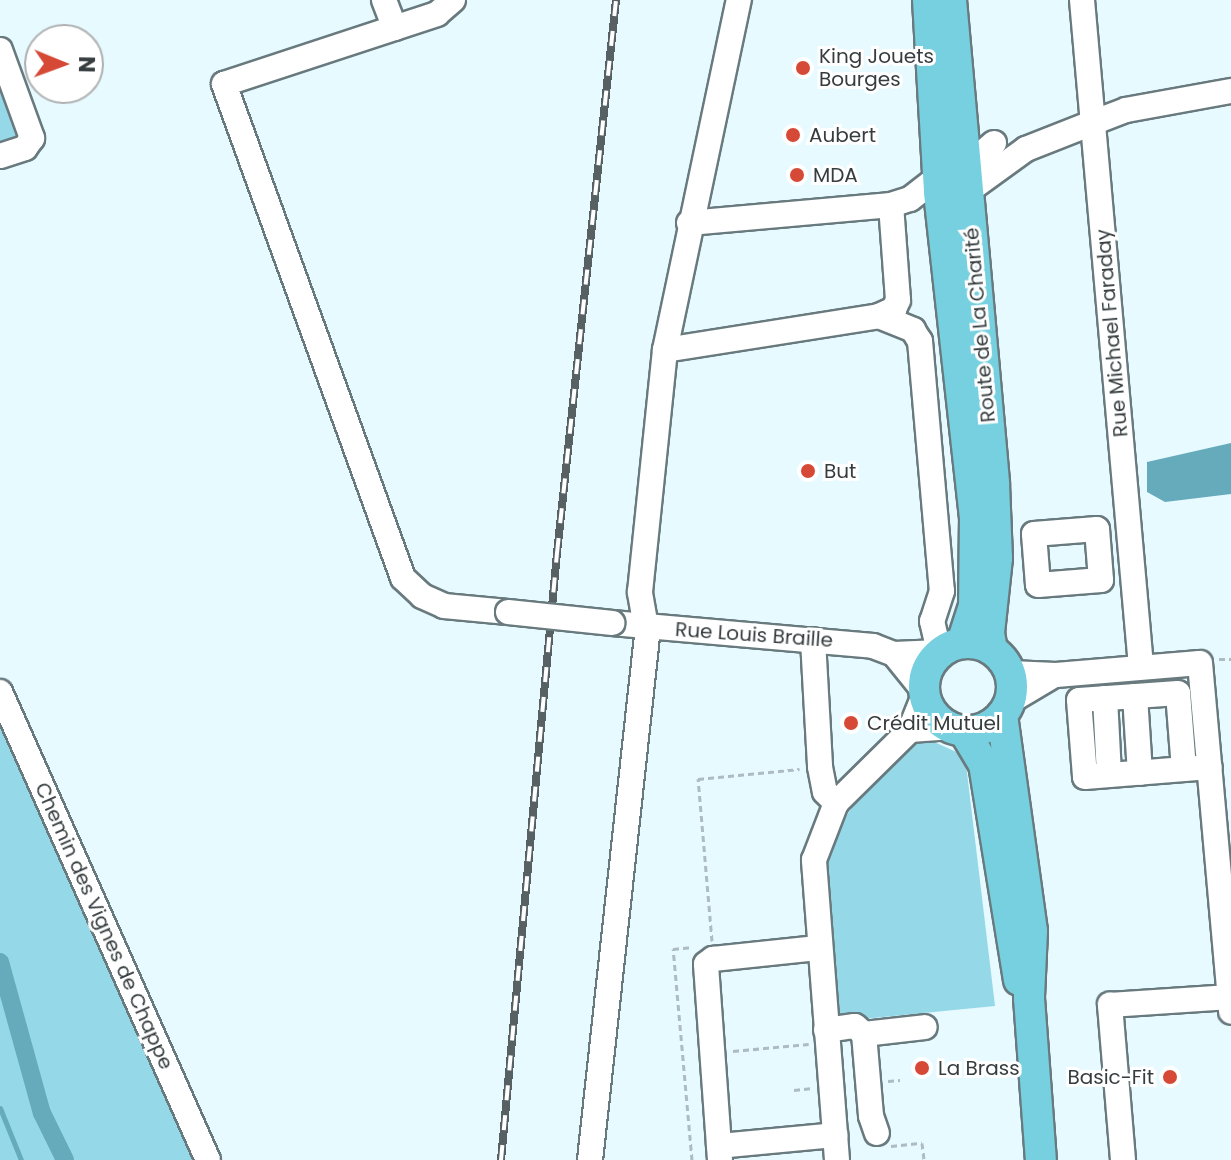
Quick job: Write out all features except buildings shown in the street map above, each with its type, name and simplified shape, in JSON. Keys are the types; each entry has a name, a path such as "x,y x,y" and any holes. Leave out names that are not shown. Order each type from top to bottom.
{"main road":[{"name":"Route de La Charité","path":"928,0 957,176 997,537 1003,685 1032,931 1030,1033 1041,1160"},
{"path":"937,0 952,164 957,176"},
{"name":"Route de La Charité","path":"950,647 974,606 975,517 941,210 957,176 961,121 951,0"},
{"path":"950,647 1003,685 985,728 956,729 936,719 924,693 926,669 950,647"},
{"name":"Route de La Charité","path":"956,729 984,764 1009,936 1030,1033"}],"street":[{"path":"384,0 395,28 437,14 453,0"},
{"path":"590,1160 647,627 640,592 665,350 689,223 739,0"},
{"name":"Rue Michael Faraday","path":"1082,0 1141,666"},
{"name":"Rue Louis Braille","path":"395,28 224,84 403,578 422,596 444,606 647,627 854,642 894,654 950,647"},
{"path":"0,50 32,138 25,148 0,156"},
{"path":"689,223 891,205 1126,110 1231,91"},
{"path":"961,121 994,143 1026,149"},
{"path":"957,176 994,143"},
{"path":"665,350 879,316 894,309 898,300 891,205"},
{"path":"879,316 913,330 920,341 942,591 932,634 950,647"},
{"path":"1101,580 1133,579"},
{"path":"813,640 820,767 825,792 836,803"},
{"path":"837,1160 817,948 814,860 836,803 910,730 924,693 894,654"},
{"path":"1003,685 1036,682 1056,675 1200,663 1230,1004 1110,1005 1123,1160"},
{"name":"Chemin des Vignes de Chappe","path":"0,692 208,1160"},
{"path":"1142,695 1079,700 1085,777 1210,767"},
{"path":"1142,695 1147,772"},
{"path":"1142,695 1147,772"},
{"path":"910,730 956,729"},
{"path":"817,948 706,964 710,1053 720,1153 835,1135"},
{"path":"826,1036 855,1026 864,1034 877,1133"},
{"path":"864,1034 925,1027"}],"path":[{"path":"1223,658 1231,659"},
{"path":"692,1160 673,949 712,945 698,779 820,767"},
{"path":"683,1056 826,1036"}],"shaded area":[{"path":"0,63 28,137 0,148"},
{"path":"1231,443 1231,494 1165,502 1147,492 1147,462"},
{"path":"0,692 208,1160 0,1160"},
{"path":"919,735 965,756 995,1006 832,1022 822,856 855,802 893,754"}],"waterway":[{"path":"0,962 42,1113 65,1160"},
{"path":"0,1108 21,1160"}],"railway":[{"path":"501,1160 557,553 616,0"}],"place":[{"name":"King Jouets Bourges","path":"803,68"},
{"name":"Aubert","path":"793,135"},
{"name":"MDA","path":"797,175"},
{"name":"But","path":"808,471"},
{"name":"Crédit Mutuel","path":"851,723"},
{"name":"La Brass","path":"922,1068"},
{"name":"Basic-Fit","path":"1170,1077"}]}
